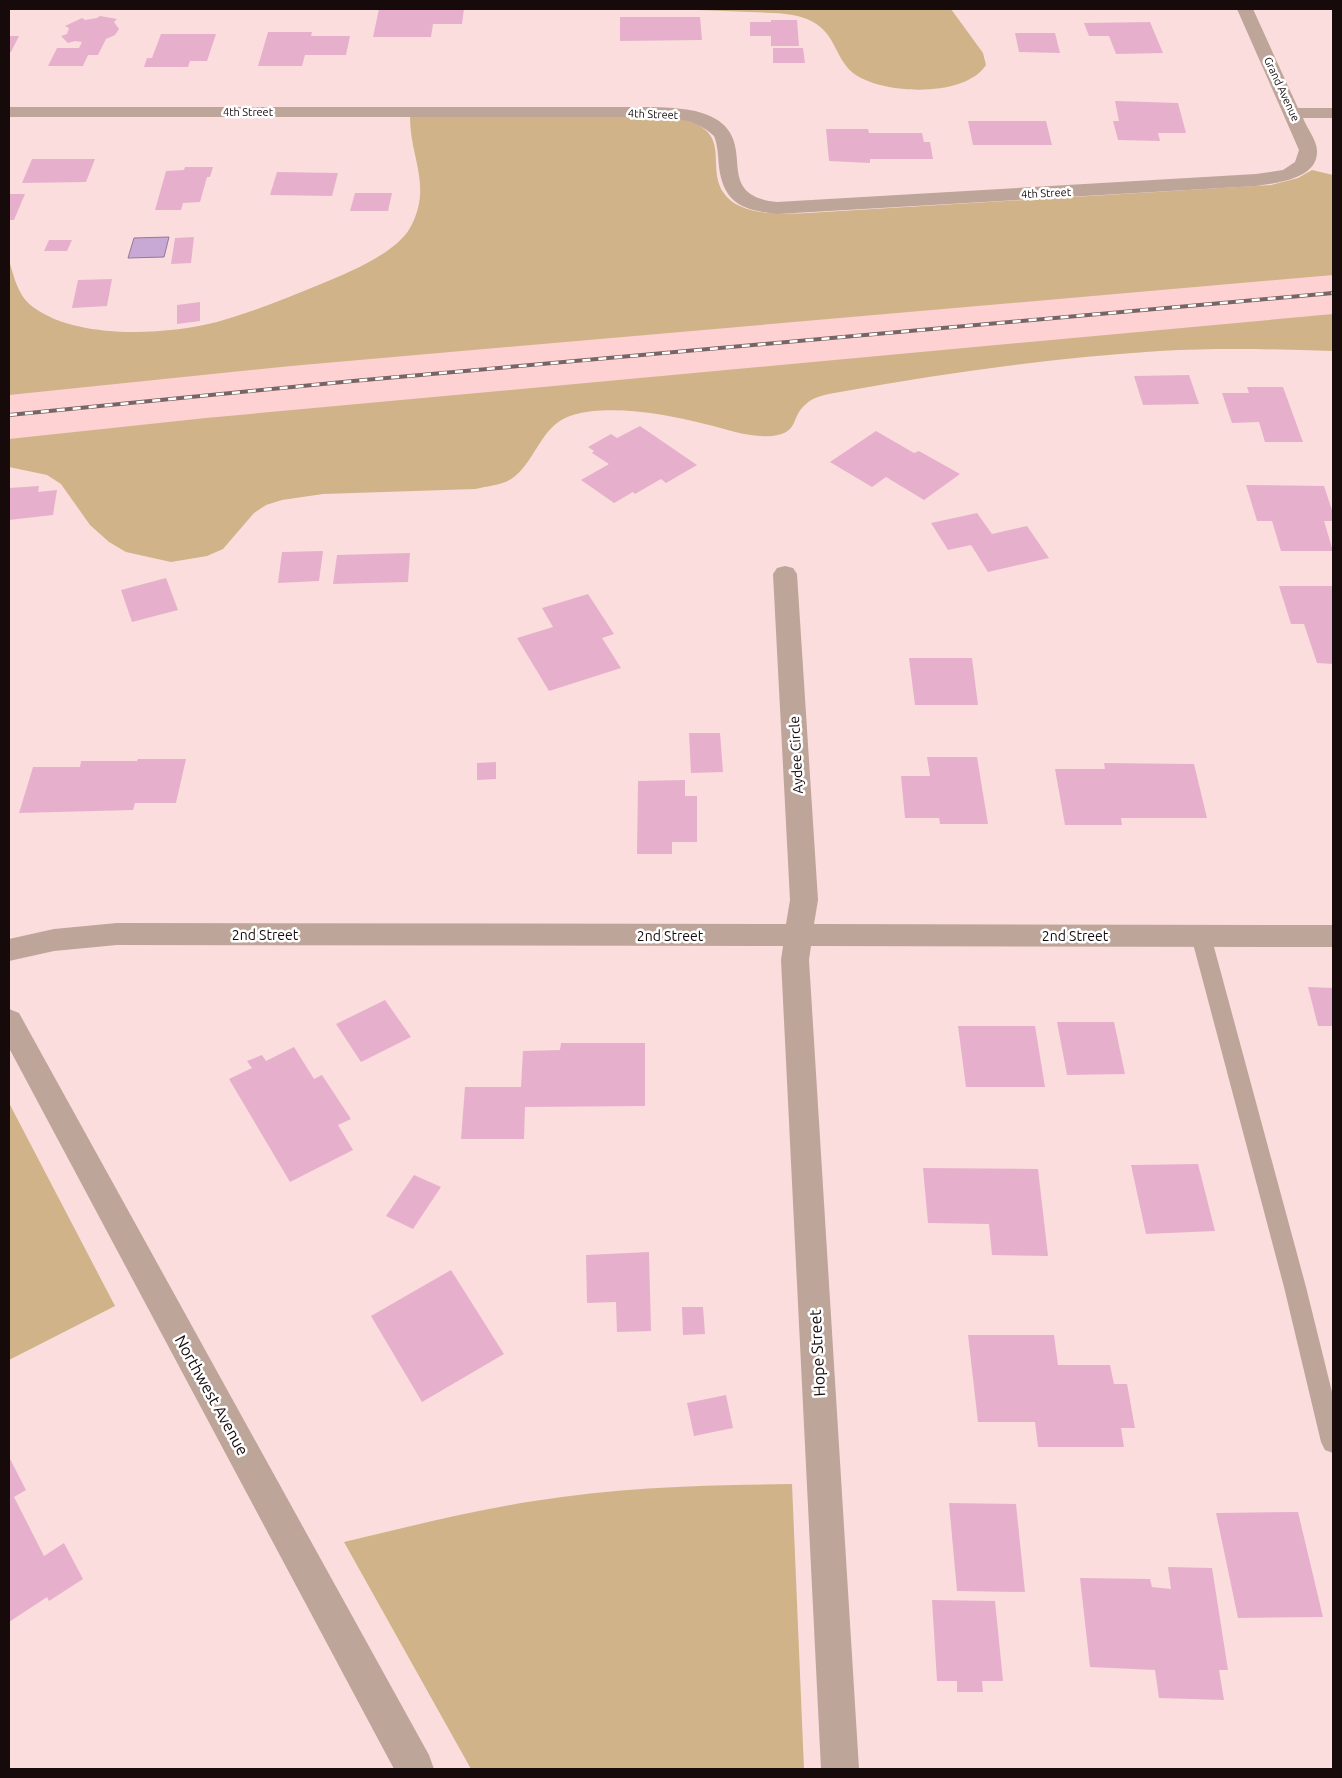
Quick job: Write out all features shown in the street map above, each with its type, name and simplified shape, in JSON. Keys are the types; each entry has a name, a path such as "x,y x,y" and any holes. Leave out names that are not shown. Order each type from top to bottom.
{"street":[{"name":"Grand Avenue","path":"1245,9 1308,150 1306,161 1298,169"},
{"name":"4th Street","path":"9,112 652,112 680,114 704,121 720,132 726,144 730,183 737,195 753,204 777,208 1256,180 1278,177 1298,169"},
{"path":"1293,113 1333,113"},
{"name":"Aydee Circle","path":"786,574 804,900 798,936"},
{"name":"2nd Street","path":"9,950 54,940 117,934 1333,936"},
{"name":"Hope Street","path":"798,936 795,964 840,1769"},
{"name":"Northwest Avenue","path":"9,1021 415,1769"}],"lane":[{"path":"1201,936 1333,1442"}],"shaded area":[{"path":"671,9 951,9 983,53 986,65 975,76 942,88 922,90 883,86 853,73 824,31 817,24 807,19 779,13"},
{"path":"644,116 680,119 703,128 710,135 716,153 719,182 723,192 730,200 750,210 786,214 1271,185 1298,178 1312,170 1333,175 1333,275 291,366 9,395 9,260 17,286 28,303 33,307 51,318 97,330 148,332 173,330 217,322 257,309 370,262 403,237 410,228 417,213 420,199 419,172 410,117"},
{"path":"169,237 164,257 128,258 134,238"},
{"path":"1333,268 1333,319 9,444 9,389"},
{"path":"1333,314 1333,351 1202,349 1159,351 1039,362 879,385 817,397 809,401 801,409 794,424 787,432 772,436 746,434 690,420 621,410 604,410 573,415 554,426 546,434 522,470 505,482 475,489 323,494 282,500 266,505 254,513 223,549 207,556 171,562 126,552 109,542 90,525 61,484 47,475 9,467 9,439 206,418"},
{"path":"9,1103 115,1306 9,1360"},
{"path":"792,1484 804,1769 471,1769 344,1542 462,1514 565,1496 662,1488"}],"building":[{"path":"379,9 464,9 462,24 433,24 431,37 373,37"},
{"path":"100,16 117,19 114,22 119,29 115,35 106,39 98,55 88,55 83,66 48,66 57,48 79,48 82,42 68,43 61,36 67,34 69,28 65,26 82,18 85,20"},
{"path":"620,17 700,17 702,40 620,41"},
{"path":"771,20 797,20 799,46 771,46 771,36 750,36 750,22 771,22"},
{"path":"1150,22 1163,53 1116,54 1109,36 1089,36 1084,23"},
{"path":"268,32 312,32 311,36 350,36 346,55 305,55 302,66 258,66"},
{"path":"1015,33 1055,33 1060,53 1019,52"},
{"path":"161,34 216,34 207,61 190,61 188,67 144,67 147,58 152,58"},
{"path":"9,36 19,36 11,52 9,52"},
{"path":"773,48 803,48 805,63 773,63"},
{"path":"1115,101 1178,103 1186,133 1158,133 1160,141 1118,140 1113,121 1119,121"},
{"path":"968,121 1046,121 1052,145 973,145"},
{"path":"826,129 868,129 869,133 922,133 924,142 930,142 933,159 870,159 870,163 829,161"},
{"path":"32,159 95,159 86,182 22,183"},
{"path":"185,167 213,167 210,177 207,177 200,202 183,203 181,210 155,210 166,171 184,170"},
{"path":"277,172 338,173 332,196 270,195"},
{"path":"355,193 392,193 388,211 350,211"},
{"path":"9,194 25,194 14,220 9,220"},
{"path":"194,237 191,263 171,264 175,238"},
{"path":"49,240 72,240 67,251 44,251"},
{"path":"112,279 107,306 72,308 78,280"},
{"path":"200,302 200,321 177,324 177,305"},
{"path":"1189,375 1199,404 1143,405 1134,376"},
{"path":"1247,387 1283,387 1303,442 1265,442 1259,422 1232,423 1222,393 1249,393"},
{"path":"640,426 697,465 666,483 661,479 635,494 633,492 614,503 581,480 609,464 592,453 594,451 588,447 611,434 617,438"},
{"path":"876,431 914,453 919,451 960,474 924,500 886,477 872,487 830,462"},
{"path":"1246,485 1324,486 1333,513 1333,521 1324,521 1333,551 1281,551 1272,521 1257,521"},
{"path":"39,486 38,492 57,490 53,515 9,520 9,488"},
{"path":"977,513 992,534 1027,526 1049,558 988,572 971,545 948,550 931,523"},
{"path":"323,551 319,581 278,583 282,552"},
{"path":"410,553 408,582 333,584 337,555"},
{"path":"166,578 178,610 132,622 121,590"},
{"path":"1279,586 1333,586 1333,664 1317,663 1304,624 1291,624"},
{"path":"588,594 614,634 602,638 621,668 549,691 517,638 553,627 542,608"},
{"path":"909,658 972,658 978,705 915,705"},
{"path":"689,733 720,733 723,772 691,773"},
{"path":"927,757 977,757 988,824 940,824 939,818 905,818 901,776 930,776"},
{"path":"138,759 186,759 176,803 135,803 133,810 19,813 33,767 80,767 81,761 137,761"},
{"path":"496,762 496,779 477,780 477,763"},
{"path":"1104,763 1194,764 1207,818 1121,818 1122,825 1065,825 1055,769 1105,769"},
{"path":"685,780 685,796 697,796 697,842 672,842 672,854 637,854 638,781"},
{"path":"1308,987 1333,988 1333,1026 1318,1026"},
{"path":"385,1000 411,1037 361,1062 336,1024"},
{"path":"1057,1022 1114,1022 1125,1074 1067,1075"},
{"path":"958,1026 1035,1026 1045,1087 966,1087"},
{"path":"561,1043 645,1043 645,1106 525,1107 524,1139 461,1139 465,1087 521,1087 523,1051 560,1050"},
{"path":"294,1047 314,1079 322,1075 351,1119 338,1125 353,1150 290,1182 229,1079 252,1068 247,1061 262,1055 266,1061"},
{"path":"1198,1164 1215,1231 1146,1234 1131,1165"},
{"path":"923,1168 1038,1169 1048,1256 992,1255 989,1224 928,1223"},
{"path":"414,1175 441,1187 413,1229 386,1216"},
{"path":"649,1252 651,1331 617,1332 616,1302 587,1303 586,1255"},
{"path":"451,1270 504,1354 422,1402 371,1316"},
{"path":"682,1307 703,1307 705,1334 683,1335"},
{"path":"968,1335 1054,1335 1058,1365 1110,1365 1114,1384 1127,1384 1135,1428 1121,1428 1124,1447 1038,1447 1035,1422 978,1422"},
{"path":"726,1395 733,1428 694,1436 687,1403"},
{"path":"9,1457 26,1490 14,1497 44,1556 64,1543 83,1579 49,1601 47,1597 9,1622"},
{"path":"949,1503 1016,1504 1025,1592 957,1591"},
{"path":"1298,1512 1323,1617 1238,1618 1216,1513"},
{"path":"1168,1567 1212,1568 1228,1670 1219,1670 1224,1700 1159,1698 1155,1670 1090,1667 1080,1578 1150,1579 1152,1587 1171,1589"},
{"path":"932,1600 995,1601 1003,1681 982,1681 983,1692 957,1692 957,1681 937,1681"}],"railway":[{"path":"9,415 353,381 1333,293"}]}
